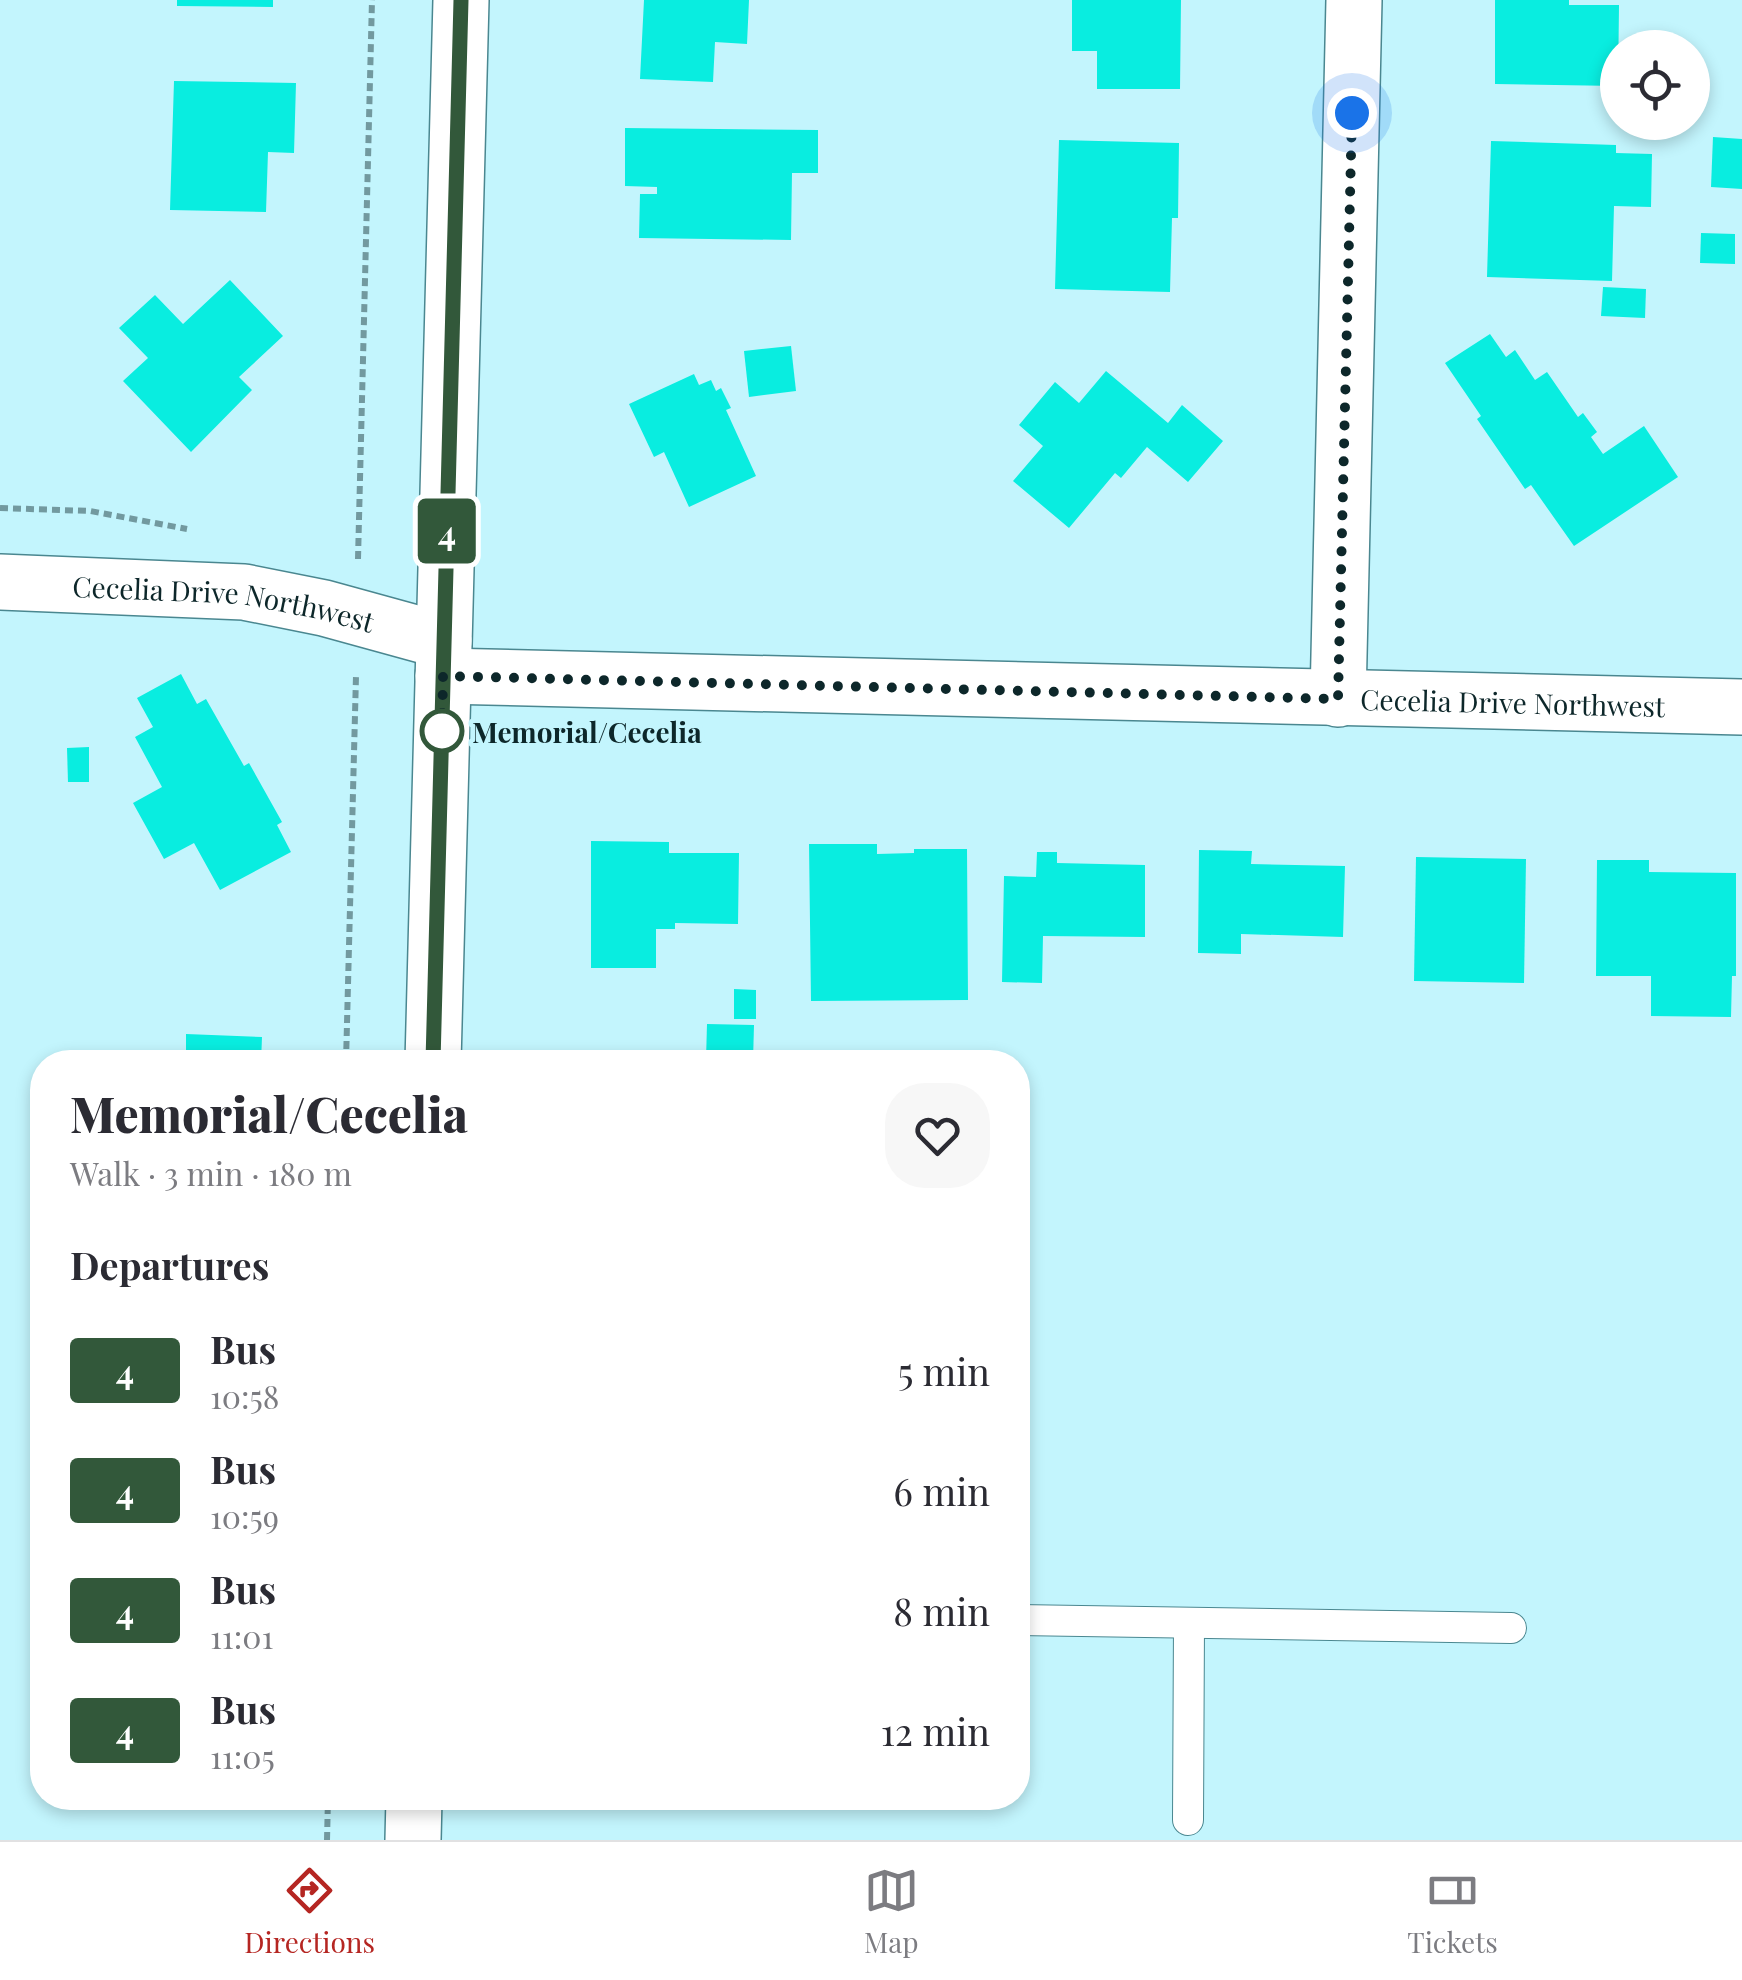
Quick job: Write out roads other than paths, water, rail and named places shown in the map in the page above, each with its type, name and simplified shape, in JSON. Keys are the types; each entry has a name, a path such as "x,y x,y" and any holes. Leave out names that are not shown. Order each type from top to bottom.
{"street":[{"path":"433,1050 461,0"},
{"path":"1338,699 1354,0"},
{"name":"Cecelia Drive Northwest","path":"0,582 244,592 357,618 444,659 1338,699 1742,707"},
{"path":"413,1840 414,1810"}],"lane":[{"path":"1030,1620 1512,1628"},
{"path":"1188,1820 1189,1624"}],"place":[{"name":"Memorial/Cecelia","path":"442,731"}]}
